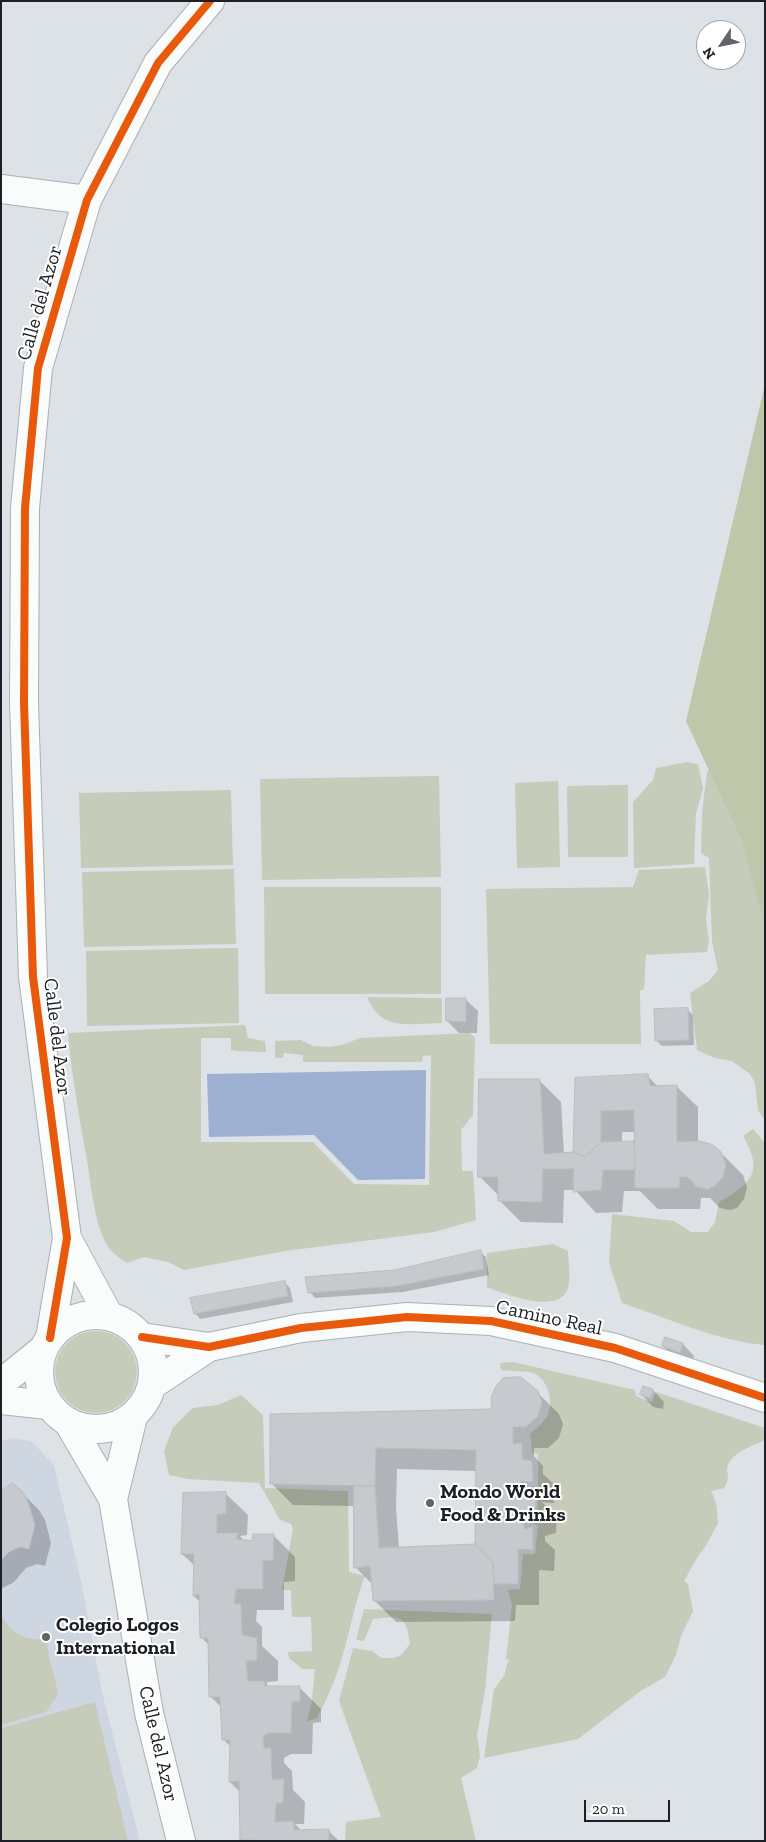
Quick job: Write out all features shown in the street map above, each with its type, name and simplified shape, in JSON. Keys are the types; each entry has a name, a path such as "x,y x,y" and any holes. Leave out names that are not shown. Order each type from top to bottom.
{"street":[{"name":"Calle del Azor","path":"46,1344 67,1238 33,976 24,703 25,508 38,368 87,200 158,63 210,1"},
{"path":"1,189 87,200"},
{"name":"Calle del Azor","path":"67,1238 109,1316"},
{"path":"1,1380 10,1376 46,1344 61,1326 76,1318 92,1314 122,1320 133,1328 142,1337 152,1360 154,1373 152,1385 145,1402 133,1417 118,1426 101,1430 84,1428 58,1414 11,1400 1,1400"},
{"name":"Camino Real","path":"142,1337 210,1347 301,1328 407,1317 491,1321 615,1348 765,1398"},
{"path":"46,1344 39,1364 38,1378 42,1392 58,1414"},
{"name":"Camino Real","path":"152,1385 210,1347"},
{"name":"Calle del Azor","path":"58,1414 113,1499 150,1713 180,1841"},
{"name":"Calle del Azor","path":"113,1499 133,1417"}],"shaded area":[{"name":"Colegio Logos International","path":"13,1438 31,1441 54,1465 81,1581 102,1692 140,1841 1,1841 1,1441"}],"green space":[{"path":"765,384 765,925 742,841 686,721"},
{"path":"687,762 698,764 703,788 696,814 694,864 634,868 633,802 653,780 656,768"},
{"path":"765,762 765,1120 758,1111 755,1083 750,1074 732,1061 715,1058 697,1050 690,993 709,981 718,970 712,941 709,858 701,853 702,813 707,772 717,763"},
{"path":"439,776 441,877 262,880 260,779"},
{"path":"558,781 560,867 517,868 515,783"},
{"path":"628,785 628,857 568,857 567,786"},
{"path":"231,790 233,865 81,868 79,793"},
{"path":"705,867 709,895 706,919 709,941 707,952 646,955 644,989 640,991 641,1044 490,1044 486,889 633,887 639,870"},
{"path":"234,869 236,944 84,947 82,872"},
{"path":"264,887 441,887 441,994 265,994"},
{"path":"238,948 239,1023 87,1026 86,951"},
{"path":"367,997 442,998 442,1023 398,1024 389,1021 373,1008"},
{"path":"245,1025 248,1038 265,1041 266,1052 231,1050 231,1038 201,1038 201,1142 313,1142 354,1184 429,1185 431,1055 423,1056 422,1062 303,1062 303,1055 284,1053 283,1058 275,1058 275,1041 301,1040 313,1046 328,1047 342,1045 360,1038 470,1033 475,1038 473,1115 461,1130 462,1171 473,1171 476,1220 434,1232 285,1251 184,1270 168,1262 144,1257 127,1263 117,1256 104,1240 95,1209 76,1100 68,1033"},
{"path":"753,1129 765,1143 765,1345 747,1343 711,1334 622,1303 609,1262 612,1214 674,1221 691,1232 708,1232 715,1222 719,1202 740,1189 751,1175 753,1159 743,1136"},
{"path":"553,1244 568,1251 570,1273 567,1290 558,1299 538,1302 505,1294 487,1287 487,1253"},
{"path":"88,1331 104,1331 119,1338 130,1349 137,1364 134,1388 125,1401 104,1413 88,1413 73,1406 62,1395 55,1380 55,1364 62,1349 73,1338"},
{"path":"513,1362 635,1390 636,1396 652,1402 656,1392 765,1428 765,1440 734,1456 727,1468 728,1480 724,1488 711,1491 716,1503 718,1523 684,1581 688,1584 693,1611 681,1636 676,1655 665,1677 642,1690 578,1739 484,1758 494,1689 504,1676 509,1659 506,1660 512,1605 508,1590 520,1589 523,1554 535,1554 538,1526 531,1522 530,1517 538,1513 538,1454 532,1453 530,1434 547,1417 550,1408 548,1390 538,1376 530,1372 501,1370 500,1363"},
{"path":"241,1395 263,1415 265,1488 348,1491 349,1572 365,1576 340,1665 327,1699 317,1718 307,1722 312,1700 315,1669 302,1669 289,1658 288,1652 312,1651 311,1617 292,1617 291,1590 282,1590 293,1529 291,1524 280,1520 259,1483 188,1479 169,1475 164,1451 173,1427 193,1408 218,1405"},
{"path":"364,1609 492,1614 485,1691 477,1735 480,1756 477,1768 461,1778 476,1841 345,1841 346,1822 381,1817 339,1701 353,1648 372,1651 381,1658 394,1658 400,1656 410,1644 404,1623 396,1618 373,1619 364,1641 356,1640"},
{"path":"1,1616 11,1629 20,1636 47,1640 48,1654 58,1695 46,1712 1,1725"},
{"path":"95,1702 128,1841 1,1841 1,1728"}],"water":[{"path":"426,1070 425,1179 358,1180 314,1135 209,1137 207,1074"}],"building":[{"path":"446,998 466,998 466,1022 446,1021"},
{"path":"688,1008 689,1040 655,1041 654,1009"},
{"path":"648,1074 650,1086 677,1085 677,1142 700,1141 713,1145 721,1152 726,1165 723,1177 715,1186 708,1189 697,1187 688,1177 680,1177 679,1188 635,1188 634,1110 601,1111 601,1142 585,1157 573,1152 575,1078"},
{"path":"479,1079 540,1079 544,1154 573,1152 585,1157 601,1142 634,1141 635,1170 603,1170 601,1190 573,1192 574,1169 543,1169 542,1202 498,1201 498,1177 478,1177"},
{"path":"481,1250 484,1269 397,1286 308,1293 305,1277 395,1270"},
{"path":"285,1281 288,1296 194,1314 190,1298"},
{"path":"665,1337 683,1343 680,1353 662,1346"},
{"path":"521,1377 538,1391 542,1402 538,1416 526,1427 513,1427 513,1444 522,1443 522,1459 532,1461 533,1482 521,1481 521,1492 536,1494 535,1512 524,1515 524,1529 533,1527 533,1550 518,1549 518,1584 494,1584 493,1563 475,1544 476,1450 376,1448 375,1486 270,1484 270,1414 492,1409 491,1398 495,1388 503,1378"},
{"path":"643,1386 653,1389 651,1398 640,1395"},
{"path":"13,1483 22,1491 28,1502 35,1525 29,1549 20,1547 9,1552 1,1560 1,1491"},
{"path":"354,1486 375,1486 379,1548 475,1544 493,1563 494,1600 373,1601 370,1566 354,1568"},
{"path":"226,1492 226,1513 217,1515 217,1533 238,1533 236,1539 252,1541 253,1534 274,1534 273,1560 263,1561 263,1589 236,1589 234,1604 241,1604 242,1635 257,1638 257,1660 246,1661 248,1681 264,1681 265,1686 300,1686 300,1701 292,1702 291,1733 269,1733 263,1736 264,1748 271,1748 272,1780 284,1779 283,1803 276,1803 275,1822 294,1821 294,1830 329,1829 329,1841 240,1840 239,1781 229,1782 230,1740 222,1740 220,1697 209,1697 208,1638 200,1638 199,1594 193,1596 194,1554 181,1554 183,1493"}],"cycle path":[{"path":"50,1338 67,1238 33,977 24,703 25,508 38,368 87,200 158,63 210,1"},
{"path":"142,1337 209,1347 301,1328 407,1317 491,1321 615,1348 765,1398"}],"place":[{"name":"Mondo World Food & Drinks","path":"430,1503"},
{"name":"Colegio Logos International","path":"46,1637"}]}
